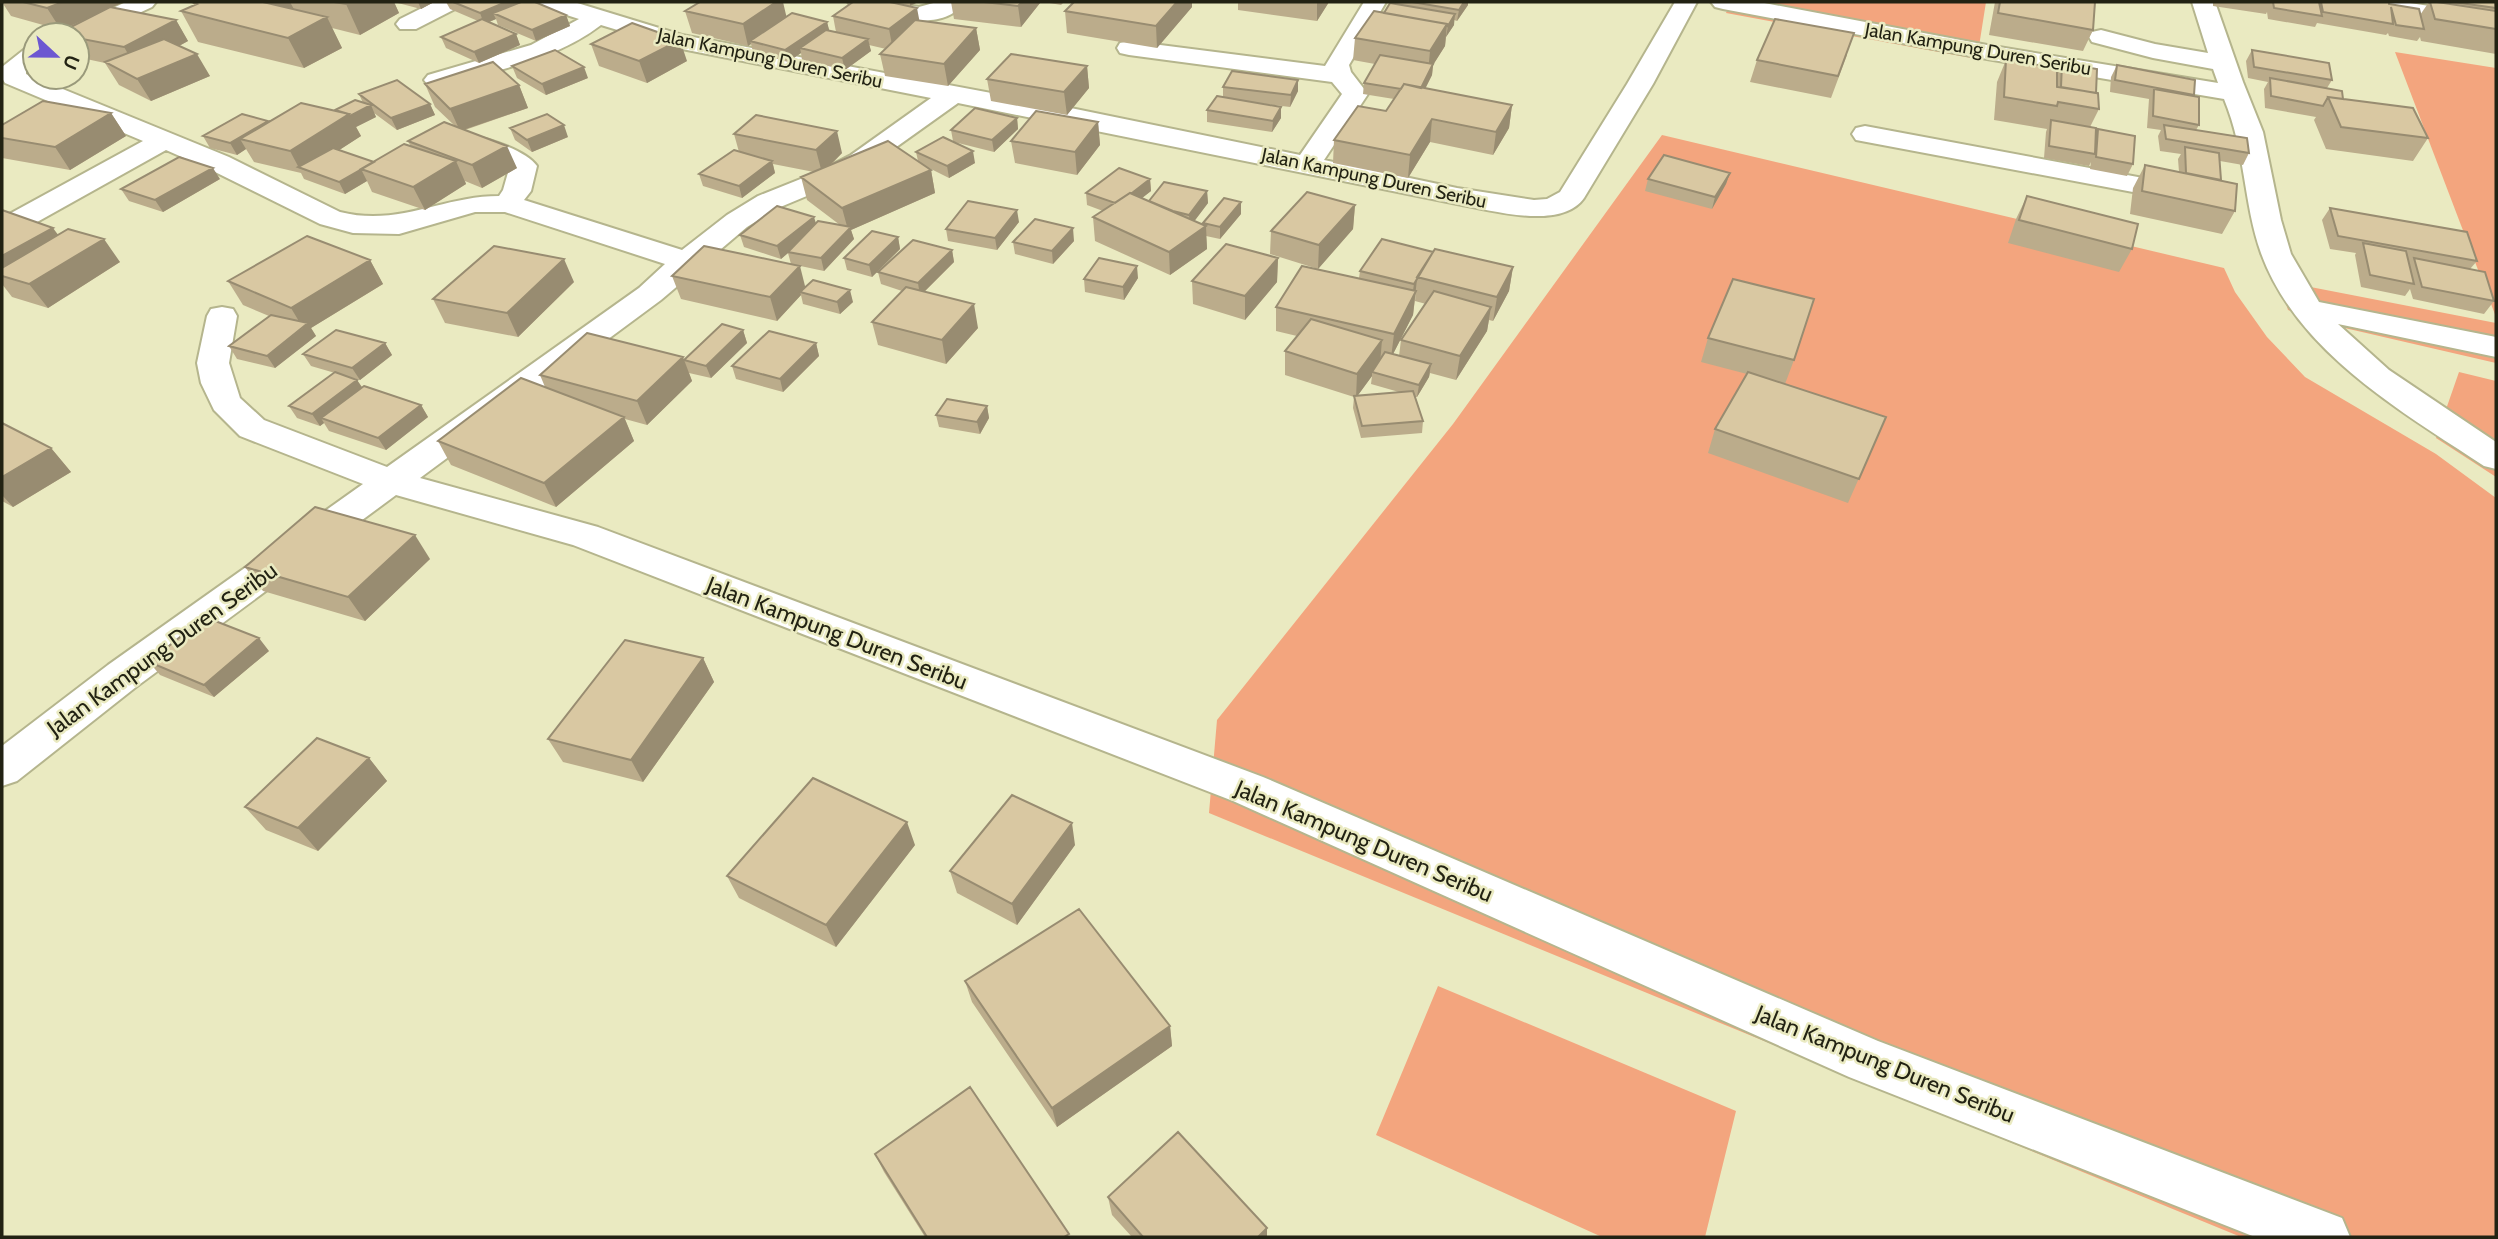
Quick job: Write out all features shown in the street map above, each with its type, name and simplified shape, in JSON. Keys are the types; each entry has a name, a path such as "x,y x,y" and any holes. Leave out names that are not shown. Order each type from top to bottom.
{"street":[{"path":"91,27 144,2"},
{"path":"408,24 451,2"},
{"name":"Jalan Kampung Duren Seribu","path":"550,2 677,41 1308,164 1514,207 1553,207 1570,198 1640,84 1686,2"},
{"path":"860,2 917,15 939,12 953,2"},
{"path":"1339,75 1336,65 1375,2"},
{"name":"Jalan Kampung Duren Seribu","path":"1723,2 1987,52 2234,93"},
{"path":"2204,2 2249,132 2262,208 2283,270 2308,309 2356,358 2395,389 2496,458"},
{"path":"2359,2 2496,23"},
{"path":"438,80 550,47 570,38 596,18"},
{"path":"2101,37 2153,51 2224,63"},
{"path":"1129,48 1339,75 1353,86 1355,94 1308,164"},
{"path":"17,61 14,78 219,163 330,218 353,224 399,225 474,204 507,204 686,261"},
{"name":"Jalan Kampung Duren Seribu","path":"2,769 122,676 650,294 740,218 771,201 823,181 850,167 952,95"},
{"path":"1865,134 2207,198"},
{"path":"451,138 507,156 523,166 517,191 507,204"},
{"path":"2,230 163,141"},
{"path":"2235,203 2262,208"},
{"path":"2308,309 2496,347"},
{"path":"222,316 213,363 217,383 226,402 243,420 252,428 392,482"},
{"name":"Jalan Kampung Duren Seribu","path":"392,482 585,536 1248,789 1866,1060 2323,1237"}],"shaded area":[{"path":"1731,2 1986,2 1977,59 1726,13"},
{"path":"2395,52 2496,68 2496,317"},
{"path":"1662,135 2224,268 2235,292 2267,337 2305,377 2436,454 2496,498 2496,1237 2241,1237 1209,813 1217,720 1453,424"},
{"path":"2279,281 2496,323 2496,363 2323,323 2288,310"},
{"path":"2459,372 2496,381 2496,477 2436,438"},
{"path":"1438,986 1736,1111 1705,1237 1602,1237 1376,1135"}],"building":[{"path":"23,2 63,2 47,8"},
{"path":"192,2 263,2 327,17 288,38 181,11 197,4"},
{"path":"453,2 506,2 480,13"},
{"path":"521,2 535,2 566,15 532,30 493,13"},
{"path":"700,2 776,2 743,24 685,11"},
{"path":"853,2 890,2 917,8 889,29 833,16"},
{"path":"984,2 1022,2 1018,6"},
{"path":"1074,2 1177,2 1156,26 1065,11"},
{"path":"1412,2 1464,2 1459,10"},
{"path":"2000,2 2095,2 2093,30 1998,13"},
{"path":"2273,2 2319,2 2322,16 2274,8"},
{"path":"2321,2 2389,2 2419,9 2424,29 2396,25 2391,7 2393,24 2323,12"},
{"path":"2430,2 2496,11 2496,29 2435,19"},
{"path":"2453,2 2495,2 2496,8"},
{"path":"1390,3 1455,14 1448,26 1384,13"},
{"path":"110,7 176,20 124,47 91,41 91,21 83,21"},
{"path":"1374,11 1447,24 1430,51 1355,38"},
{"path":"792,13 827,22 785,50 750,41"},
{"path":"482,19 516,34 474,52 441,37"},
{"path":"1775,19 1854,33 1838,76 1757,60"},
{"path":"915,20 976,28 944,64 880,54"},
{"path":"632,23 680,40 639,61 591,44"},
{"path":"826,30 868,39 842,58 800,48"},
{"path":"164,39 197,54 137,79 105,62"},
{"path":"555,50 584,67 542,84 512,66"},
{"path":"2252,50 2329,63 2332,80 2254,67"},
{"path":"1011,54 1087,66 1064,92 987,79"},
{"path":"1380,55 1433,64 1421,88 1404,84 1401,89 1364,83"},
{"path":"2006,60 2057,68 2057,87 2098,93 2099,109 2058,102 2057,106 2004,97"},
{"path":"493,62 519,85 450,109 425,84"},
{"path":"2062,63 2097,69 2096,93 2061,87"},
{"path":"2117,65 2195,80 2194,95 2115,80"},
{"path":"1232,71 1298,80 1291,95 1223,87"},
{"path":"2270,78 2342,91 2343,99 2328,97 2323,106 2271,96"},
{"path":"397,80 430,104 391,118 359,94"},
{"path":"1404,84 1512,105 1496,132 1432,119 1410,155 1334,140 1358,106 1386,111"},
{"path":"2154,89 2199,97 2199,125 2153,116"},
{"path":"1217,96 1281,107 1273,121 1207,110"},
{"path":"2328,97 2413,108 2428,138 2341,127"},
{"path":"355,100 371,105 350,116 335,110"},
{"path":"43,101 111,113 55,147 2,138 2,125"},
{"path":"301,103 349,114 290,151 240,139"},
{"path":"975,108 1017,118 992,140 951,130"},
{"path":"1036,111 1098,122 1075,152 1011,141"},
{"path":"242,114 268,121 230,143 203,136"},
{"path":"547,114 564,125 527,140 510,128"},
{"path":"756,115 837,131 816,150 734,134"},
{"path":"2051,120 2096,128 2095,154 2049,146"},
{"path":"444,122 507,146 472,165 408,141"},
{"path":"2164,125 2247,138 2249,153 2166,139"},
{"path":"2098,129 2135,136 2133,164 2096,157"},
{"path":"943,137 973,151 947,166 916,152"},
{"path":"888,141 931,170 842,208 801,177"},
{"path":"404,144 456,161 413,187 361,169"},
{"path":"2185,147 2219,153 2221,180 2186,173"},
{"path":"333,148 374,162 339,182 298,167"},
{"path":"734,150 772,161 739,186 699,174"},
{"path":"1664,155 1730,173 1715,197 1648,179"},
{"path":"179,157 213,168 155,200 121,189"},
{"path":"2145,165 2237,184 2235,211 2142,191"},
{"path":"1119,168 1150,179 1115,203 1086,193"},
{"path":"1164,182 1207,191 1189,215 1149,201"},
{"path":"1307,192 1355,205 1319,245 1271,231"},
{"path":"1130,193 1206,226 1169,252 1093,217"},
{"path":"2027,196 2138,224 2132,249 2019,220"},
{"path":"1224,198 1241,202 1220,227 1203,223"},
{"path":"968,201 1017,210 995,238 946,229"},
{"path":"777,206 814,217 777,246 740,235"},
{"path":"2330,208 2467,232 2477,261 2338,236"},
{"path":"2,210 53,228 2,256"},
{"path":"1035,219 1073,228 1052,251 1013,242"},
{"path":"818,221 851,227 821,258 788,252"},
{"path":"68,229 104,239 29,284 2,276 2,268"},
{"path":"872,231 898,237 869,265 844,258"},
{"path":"307,236 370,260 291,308 228,281"},
{"path":"1382,239 1433,252 1414,284 1360,271"},
{"path":"913,240 952,250 918,283 878,272"},
{"path":"2363,243 2406,251 2414,284 2370,275"},
{"path":"1226,244 1278,258 1245,296 1192,281"},
{"path":"494,246 564,259 507,313 433,299"},
{"path":"704,246 800,266 770,297 672,276"},
{"path":"1435,249 1513,267 1497,297 1417,277"},
{"path":"1099,258 1137,266 1123,287 1084,279"},
{"path":"2414,258 2485,272 2494,301 2422,287"},
{"path":"1302,266 1416,291 1394,334 1276,307"},
{"path":"1733,279 1814,299 1794,360 1708,338"},
{"path":"813,280 850,290 837,302 800,292"},
{"path":"906,287 974,304 942,340 872,322"},
{"path":"1434,291 1491,307 1460,356 1401,340"},
{"path":"271,315 308,323 267,356 229,346"},
{"path":"1311,319 1382,340 1357,374 1285,351"},
{"path":"722,324 743,330 706,366 684,360"},
{"path":"336,330 385,343 352,368 303,354"},
{"path":"769,331 816,343 780,379 732,366"},
{"path":"587,333 683,357 637,401 540,375"},
{"path":"1385,352 1431,364 1419,385 1372,372"},
{"path":"335,372 357,380 312,414 289,406"},
{"path":"1748,372 1886,417 1859,479 1715,429"},
{"path":"521,378 624,417 544,483 438,441"},
{"path":"364,386 421,405 378,438 321,418"},
{"path":"1413,391 1423,421 1362,426 1354,396"},
{"path":"947,399 987,406 977,422 936,415"},
{"path":"2,423 51,448 2,477"},
{"path":"315,507 415,535 348,597 245,567"},
{"path":"205,617 259,638 204,685 149,662"},
{"path":"625,640 703,658 631,760 548,739"},
{"path":"317,738 369,758 298,828 245,807"},
{"path":"813,778 907,822 826,925 727,876"},
{"path":"1012,795 1072,823 1012,904 950,871"},
{"path":"1079,909 1170,1026 1052,1108 965,981"},
{"path":"970,1087 1069,1234 1064,1237 927,1237 875,1154"},
{"path":"1178,1132 1267,1228 1258,1237 1143,1237 1108,1197"}]}
